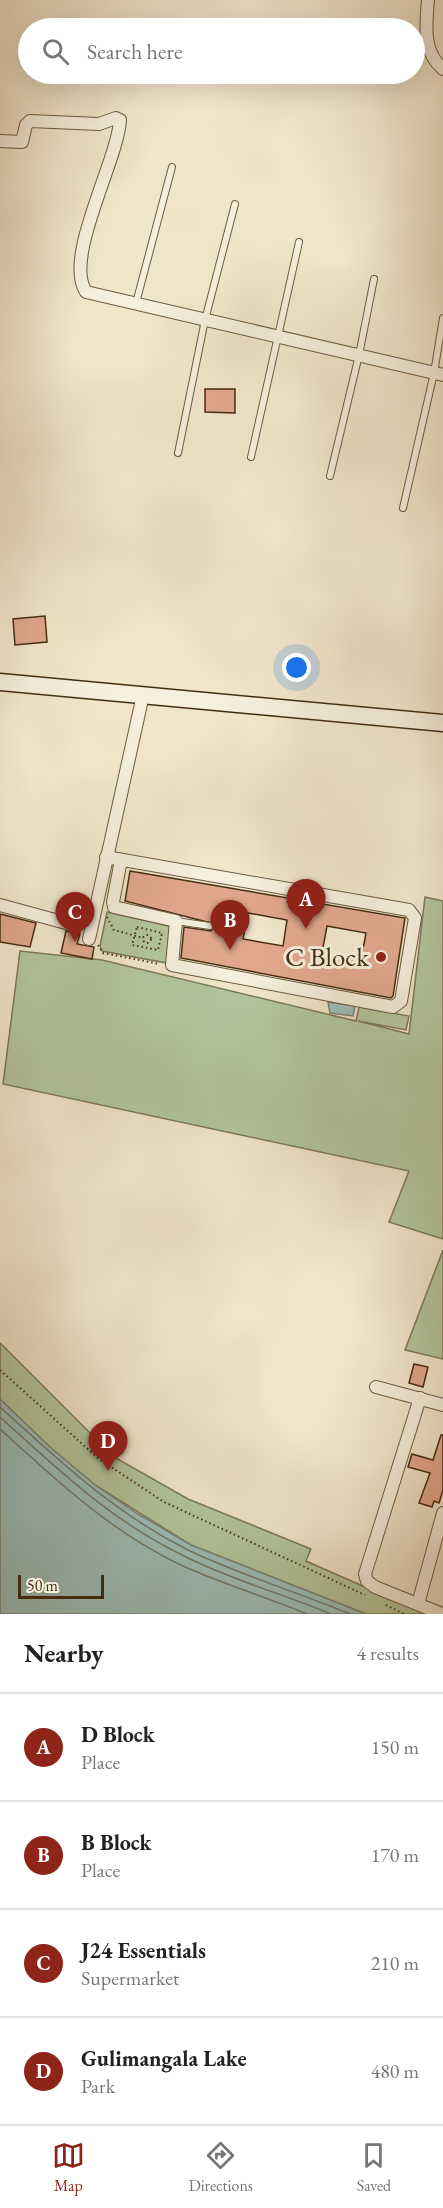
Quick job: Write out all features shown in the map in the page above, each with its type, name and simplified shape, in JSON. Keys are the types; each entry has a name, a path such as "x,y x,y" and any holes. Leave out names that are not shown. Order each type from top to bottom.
{"street":[{"path":"428,0 426,24 428,50 435,63 443,69"},
{"path":"1,144 22,142 26,125 30,121 99,123 116,118 120,120 86,233 81,278 86,292 439,374"},
{"path":"0,682 443,723"},
{"path":"94,938 106,857 143,695"},
{"path":"106,857 409,910 415,918 405,955 401,1001 393,1007 178,968 172,965 176,921 114,907 121,860"},
{"path":"103,872 118,875"},
{"path":"0,906 77,926"},
{"path":"376,1387 443,1405"},
{"path":"420,1398 364,1574 367,1581 375,1587 442,1614"},
{"path":"418,1604 443,1513"}],"lane":[{"path":"135,304 172,167"},
{"path":"178,453 205,320 235,204"},
{"path":"250,457 299,242"},
{"path":"330,476 359,355 374,279"},
{"path":"402,508 439,374 443,318"},
{"path":"176,921 210,926"}],"path":[{"path":"113,902 105,908 104,916 107,917 114,930 143,938 147,935 150,940 160,942"},
{"path":"136,927 161,933 160,942 157,950 132,945 136,927"},
{"path":"94,938 98,950 103,953 166,965"},
{"path":"0,1370 99,1459 164,1502 366,1596"},
{"path":"377,1601 404,1614"}],"green space":[{"path":"425,897 443,901 443,1239 389,1222 409,1171 3,1084 20,951 102,960 356,1021 359,1007 409,1016 406,1030 358,1021 409,1034"},
{"path":"107,912 169,926 171,928 167,963 102,951 100,946"},
{"path":"443,1250 443,1359 405,1350"},
{"path":"0,1343 114,1457 188,1499 311,1549 306,1561 426,1614 366,1614 191,1545 95,1485 51,1448 0,1399"}],"water":[{"path":"328,1002 355,1006 353,1016 330,1013"},
{"path":"0,1399 51,1448 95,1485 138,1514 191,1545 366,1614 0,1614"}],"building":[{"path":"205,389 235,389 235,413 205,412"},
{"path":"45,616 47,642 15,645 13,619"},
{"path":"130,871 405,918 393,996 391,998 181,958 184,927 211,931 215,924 125,901","holes":["248,913 287,920 283,946 243,939","327,926 366,933 361,960 322,953"]},
{"path":"0,914 36,923 30,947 0,942"},
{"path":"66,931 80,934 77,944 94,947 92,959 61,953"},
{"path":"414,1364 428,1367 423,1387 409,1383"},
{"path":"441,1435 443,1435 443,1490 439,1503 434,1501 432,1507 419,1503 430,1473 408,1467 412,1454 433,1460"}],"place":[{"name":"D Block","path":"306,929"},
{"name":"J24 Essentials","path":"75,942"},
{"name":"B Block","path":"230,950"},
{"name":"C Block","path":"381,957"},
{"name":"Gulimangala Lake","path":"108,1471"}]}
